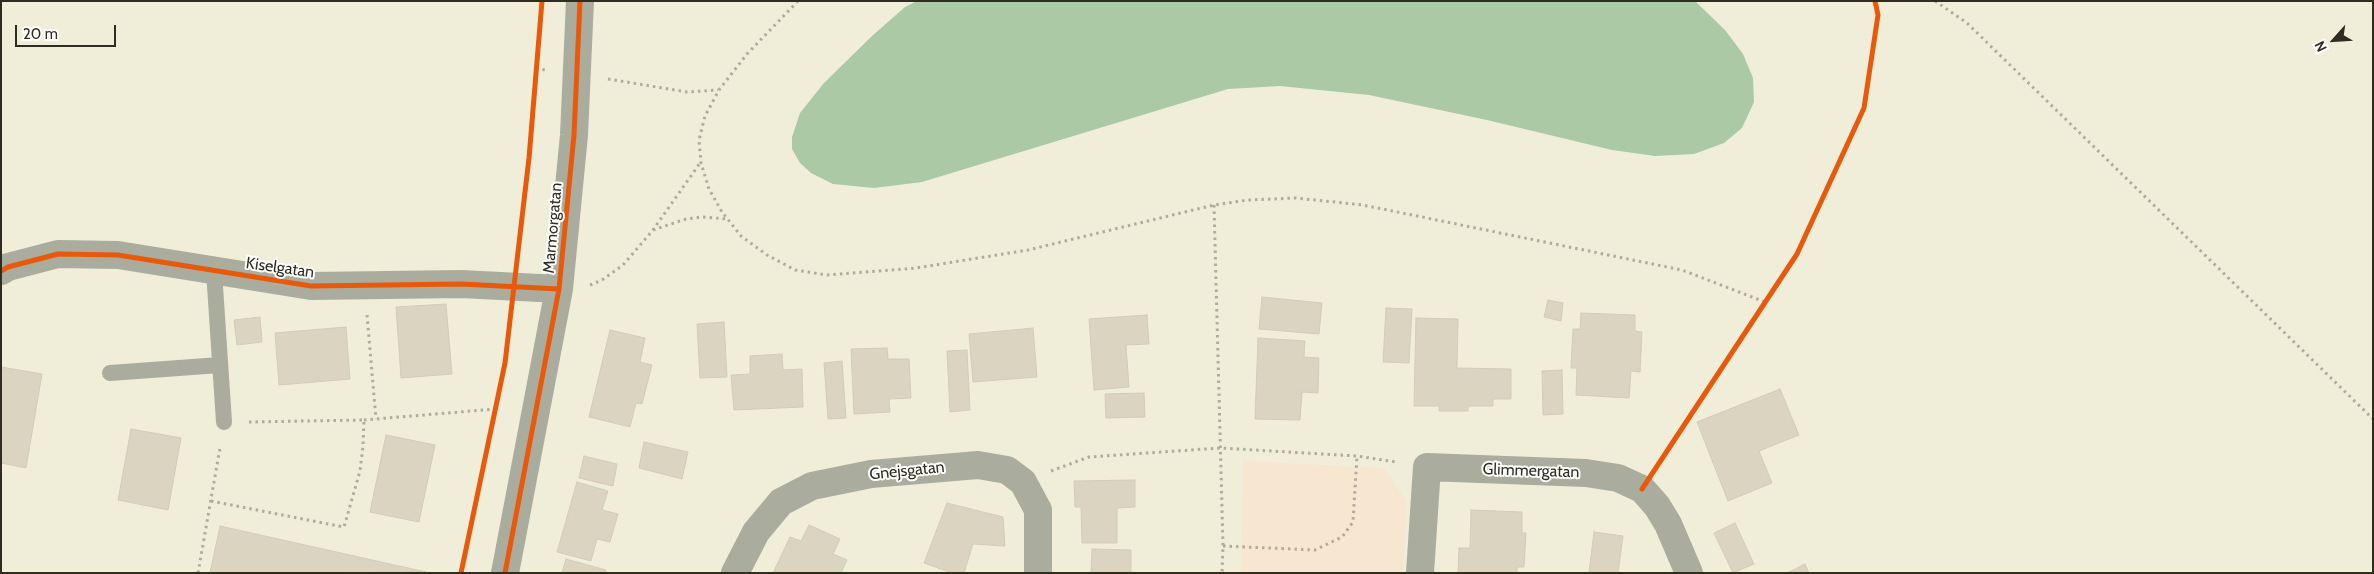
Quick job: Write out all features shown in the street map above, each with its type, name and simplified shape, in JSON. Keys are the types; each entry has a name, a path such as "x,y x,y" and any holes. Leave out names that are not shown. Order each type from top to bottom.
{"street":[{"name":"Marmorgatan","path":"505,573 560,289 574,135 580,1"},
{"name":"Kiselgatan","path":"1,271 8,267 58,254 118,255 311,286 461,284 560,289"},
{"name":"Gnejsgatan","path":"735,573 756,532 781,502 812,486 871,474 978,465 1007,470 1023,482"},
{"path":"1420,573 1427,468"},
{"name":"Glimmergatan","path":"1427,468 1586,473 1618,478 1642,489 1657,506 1668,524 1689,573"},
{"path":"1023,482 1038,510 1038,573"}],"lane":[{"path":"214,271 224,422"},
{"path":"110,373 220,366"}],"path":[{"path":"798,1 747,54 719,90 703,124 699,140 701,163 710,189 728,219 741,236 767,255 795,270 827,275 916,268 1028,250 1214,205 1248,200 1296,198 1363,204 1682,270 1765,302"},
{"path":"1936,1 1967,23 2373,419"},
{"path":"536,68 577,76 629,81 687,92 719,90"},
{"path":"560,289 576,290 602,280 623,264 653,230 701,163"},
{"path":"1214,205 1223,546 1222,573"},
{"path":"653,230 686,219 702,217 728,219"},
{"path":"365,286 376,419"},
{"path":"198,573 224,422 364,420 495,409"},
{"path":"211,501 344,528 360,471 364,420"},
{"path":"1023,482 1089,457 1220,448 1357,456 1427,468"},
{"path":"1223,546 1315,550 1342,538 1353,522 1357,456"}],"shaded area":[{"path":"917,1 1695,1 1725,30 1743,54 1753,78 1754,102 1742,128 1724,143 1694,154 1655,156 1612,150 1487,120 1369,95 1280,86 1228,89 922,182 874,188 833,184 811,173 800,163 792,149 792,137 800,113 824,83 872,36 905,7"},
{"path":"1243,461 1384,468 1407,502 1403,573 1241,573"}],"building":[{"path":"1262,297 1322,303 1319,334 1259,329"},
{"path":"1548,300 1563,303 1561,321 1544,317"},
{"path":"446,304 452,374 401,378 396,307"},
{"path":"1386,308 1412,309 1409,363 1383,362"},
{"path":"1581,313 1635,315 1635,331 1642,332 1640,372 1631,371 1629,398 1576,395 1577,368 1571,368 1573,329 1580,329"},
{"path":"1147,315 1149,344 1126,345 1129,387 1094,390 1089,319"},
{"path":"260,317 262,342 237,345 234,320"},
{"path":"1416,318 1458,319 1457,368 1511,369 1511,399 1493,399 1493,406 1468,406 1468,411 1439,411 1439,406 1414,406"},
{"path":"724,322 727,377 700,378 697,324"},
{"path":"346,327 350,379 279,385 275,333"},
{"path":"1033,328 1037,377 973,382 969,334"},
{"path":"610,330 645,338 640,362 652,365 642,404 636,403 630,427 589,417"},
{"path":"1258,338 1305,341 1304,357 1319,358 1318,393 1302,392 1300,420 1255,419"},
{"path":"887,348 888,359 909,359 911,398 889,399 890,412 854,414 851,349"},
{"path":"967,350 970,410 950,412 947,351"},
{"path":"782,354 783,370 802,369 803,407 734,410 731,375 750,374 750,356"},
{"path":"842,361 846,418 828,419 824,363"},
{"path":"1,367 42,374 26,468 1,463"},
{"path":"1562,370 1563,414 1543,415 1542,371"},
{"path":"1780,389 1799,435 1759,451 1772,483 1728,501 1697,422"},
{"path":"1144,393 1145,417 1106,418 1105,394"},
{"path":"131,429 181,438 168,510 118,500"},
{"path":"386,435 435,445 419,522 370,512"},
{"path":"644,442 688,452 682,479 639,468"},
{"path":"584,456 617,464 613,486 579,478"},
{"path":"1135,480 1135,507 1117,508 1117,543 1082,543 1081,507 1075,507 1074,481"},
{"path":"577,482 608,491 602,510 618,514 610,542 597,539 591,561 557,552"},
{"path":"947,503 1003,517 1005,546 973,544 964,573 952,573 924,563"},
{"path":"1471,510 1522,512 1522,533 1526,533 1524,567 1517,567 1517,573 1458,573 1459,548 1470,548"},
{"path":"1735,523 1754,564 1733,573 1714,533"},
{"path":"809,525 840,539 833,554 847,560 841,573 773,573 790,537 801,541"},
{"path":"220,526 426,572 210,573"},
{"path":"1594,532 1623,536 1618,573 1589,573"},
{"path":"1092,549 1131,550 1131,573 1091,573"},
{"path":"566,559 606,570 605,573 562,573"},
{"path":"1805,564 1809,573 1787,573"}],"cycle path":[{"path":"461,573 505,363 529,158 542,1"},
{"path":"505,573 559,289 574,135 580,1"},
{"path":"1642,489 1797,254 1864,108 1878,15 1875,1"},
{"path":"1,271 8,267 58,254 118,255 311,286 461,284 559,289"}]}
